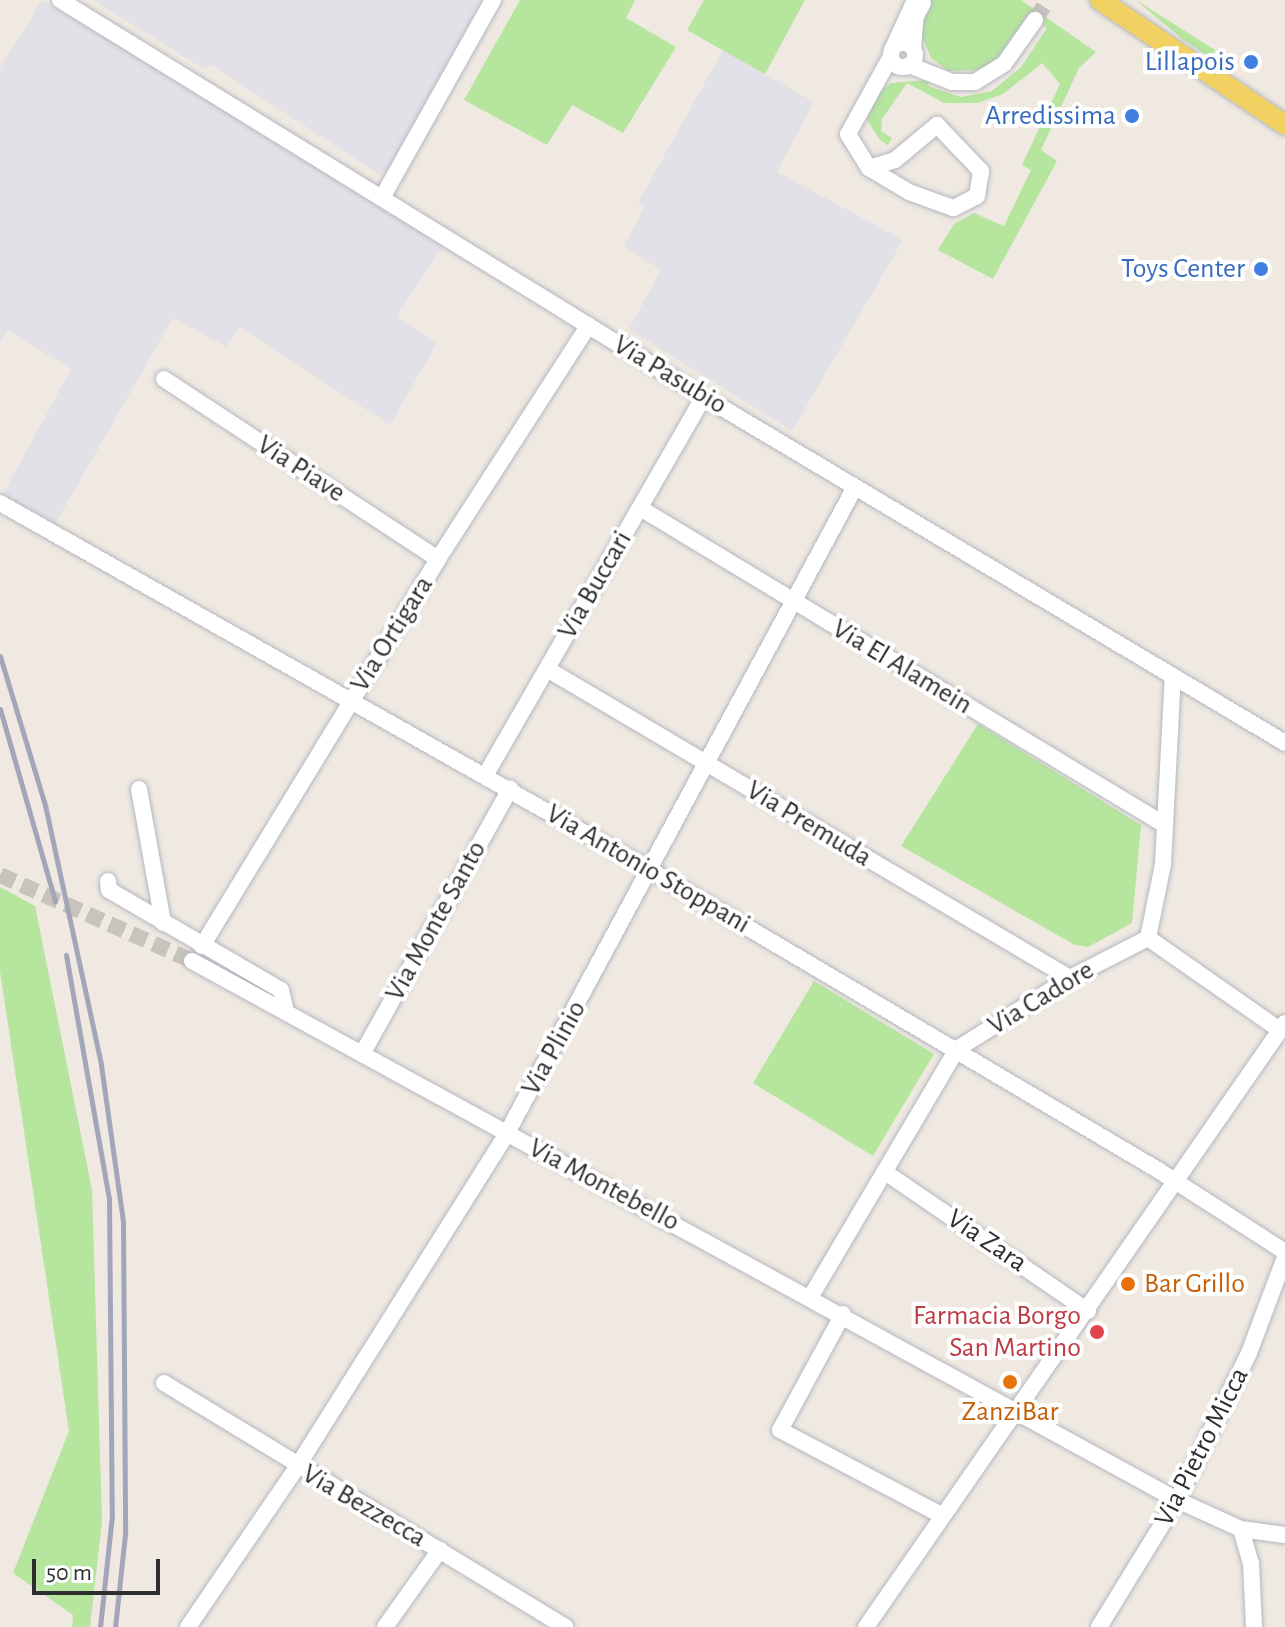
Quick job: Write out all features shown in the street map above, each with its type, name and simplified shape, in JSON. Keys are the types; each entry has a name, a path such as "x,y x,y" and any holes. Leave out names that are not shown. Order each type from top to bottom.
{"main road":[{"path":"1108,3 1285,125"}],"street":[{"name":"Via Pasubio","path":"60,0 383,196 704,397 1285,743"},
{"path":"383,196 493,0"},
{"path":"904,56 915,0"},
{"path":"869,168 895,160 937,125 981,171 977,196 953,208 909,192 869,168 848,134 867,95 904,56 924,0"},
{"path":"904,56 952,82 991,75 1035,20"},
{"name":"Via Ortigara","path":"202,946 438,559 589,325"},
{"name":"Via Piave","path":"164,379 438,559"},
{"name":"Via Buccari","path":"486,774 704,397"},
{"name":"Via Plinio","path":"188,1627 297,1467 507,1133 652,871 703,762 855,487"},
{"name":"Via Antonio Stoppani","path":"0,503 486,774 957,1049 1175,1180 1285,1254"},
{"name":"Via El Alamein","path":"640,508 1165,825"},
{"name":"Via Premuda","path":"547,669 1070,978"},
{"path":"866,1627 1283,1026 1148,938 1165,825 1173,676"},
{"path":"139,789 163,923"},
{"name":"Via Monte Santo","path":"362,1054 510,789"},
{"path":"108,881 109,890 281,990 285,1007"},
{"name":"Via Cadore","path":"811,1296 957,1049 1070,978 1148,938"},
{"name":"Via Montebello","path":"192,961 811,1296 1177,1500 1241,1529 1265,1535 1285,1535"},
{"name":"Via Zara","path":"885,1172 1088,1311"},
{"name":"Via Pietro Micca","path":"1099,1627 1177,1500 1249,1353 1285,1254"},
{"path":"843,1314 780,1430 943,1516"},
{"name":"Via Bezzecca","path":"164,1383 297,1467 440,1550 541,1621 566,1627"},
{"path":"1241,1529 1251,1563 1254,1627"},
{"path":"1251,1563 1265,1535"},
{"path":"385,1627 440,1550"}],"shaded area":[{"path":"42,0 447,240 397,316 437,343 390,425 240,327 227,347 173,318 55,524 2,496 71,369 8,330 0,343 0,68"},
{"path":"93,0 481,0 391,167 378,174 212,65 204,69"},
{"path":"723,50 814,102 777,172 903,240 792,431 629,329 661,270 624,246 645,206 638,203"}],"green space":[{"path":"520,0 635,0 626,18 676,47 623,133 572,105 547,145 464,100"},
{"path":"704,0 805,0 765,74 687,30"},
{"path":"929,0 1021,0 1096,52 1079,68 1041,150 1057,161 993,279 938,250 954,224 974,213 1004,226 1031,170 1022,165 1060,84 1042,63 1003,94 978,103 944,103 907,83 882,119 881,131 892,138 888,145 880,140 867,120 878,93 891,83 930,80 928,86 961,97 992,91 1021,67 1047,28 1030,16 998,61 984,70 948,71 931,58 920,32"},
{"path":"1136,0 1215,50 1211,58 1182,39"},
{"path":"978,724 1141,825 1132,923 1088,947 1075,945 901,846"},
{"path":"0,887 35,906 92,1190 102,1521 90,1627 72,1627 73,1615 13,1573 69,1431 0,971"},
{"path":"814,981 934,1054 873,1156 753,1083"}],"tunnel":[{"path":"1035,20 1048,0"},
{"path":"0,875 192,961"}],"railway":[{"path":"0,656 45,805 101,1065 123,1222 125,1534 115,1627"},
{"path":"0,709 55,901"},
{"path":"66,955 109,1198 112,1515 100,1627"}],"place":[{"name":"Lillapois","path":"1251,62"},
{"name":"Arredissima","path":"1132,116"},
{"name":"Toys Center","path":"1261,269"},
{"name":"Bar Grillo","path":"1128,1284"},
{"name":"Farmacia Borgo San Martino","path":"1097,1332"},
{"name":"ZanziBar","path":"1010,1382"}]}
